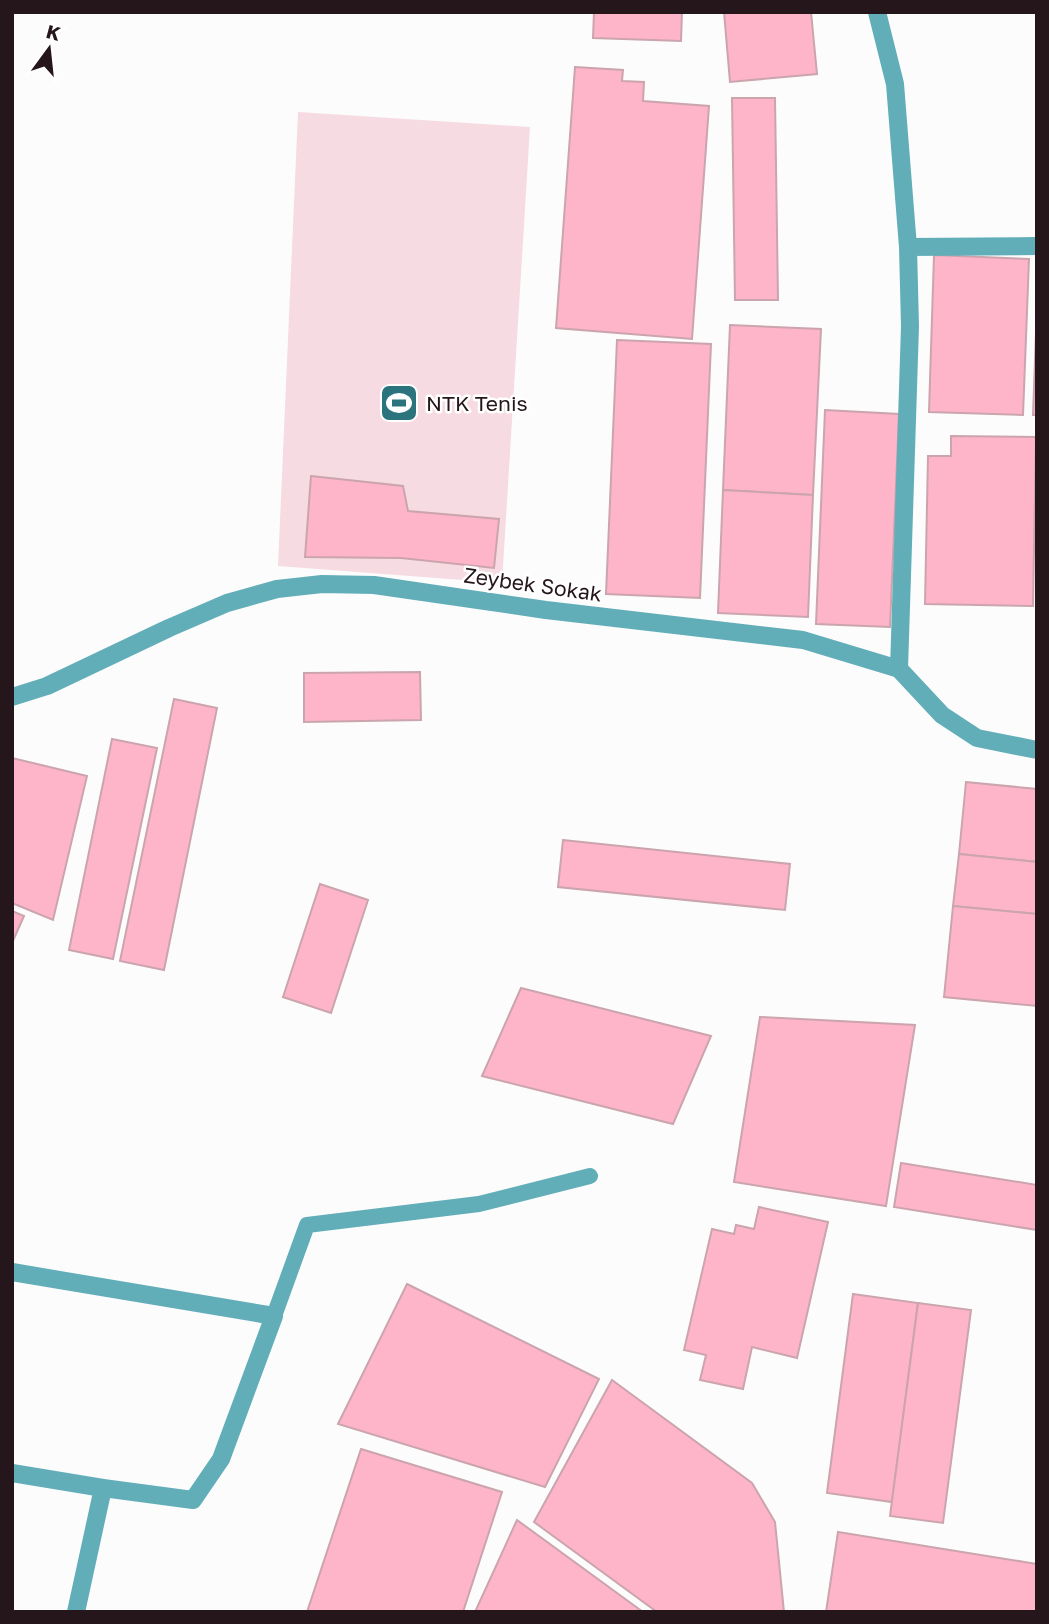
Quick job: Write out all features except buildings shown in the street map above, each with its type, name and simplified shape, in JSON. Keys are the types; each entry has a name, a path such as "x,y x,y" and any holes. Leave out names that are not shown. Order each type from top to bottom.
{"street":[{"path":"877,12 895,84 908,247 910,326 899,669 942,715 977,738 1037,750"},
{"path":"908,247 1037,246"},
{"name":"Zeybek Sokak","path":"12,697 47,686 227,603 277,589 322,584 374,585 546,610 803,640 899,669"},
{"path":"12,1272 274,1316 221,1459 192,1500 12,1473"},
{"path":"76,1612 103,1488"}],"lane":[{"path":"274,1316 307,1225 479,1204 590,1176"}],"shaded area":[{"name":"NTK Tenis","path":"298,112 530,127 502,583 278,566"}],"place":[{"name":"NTK Tenis","path":"399,403"}]}
